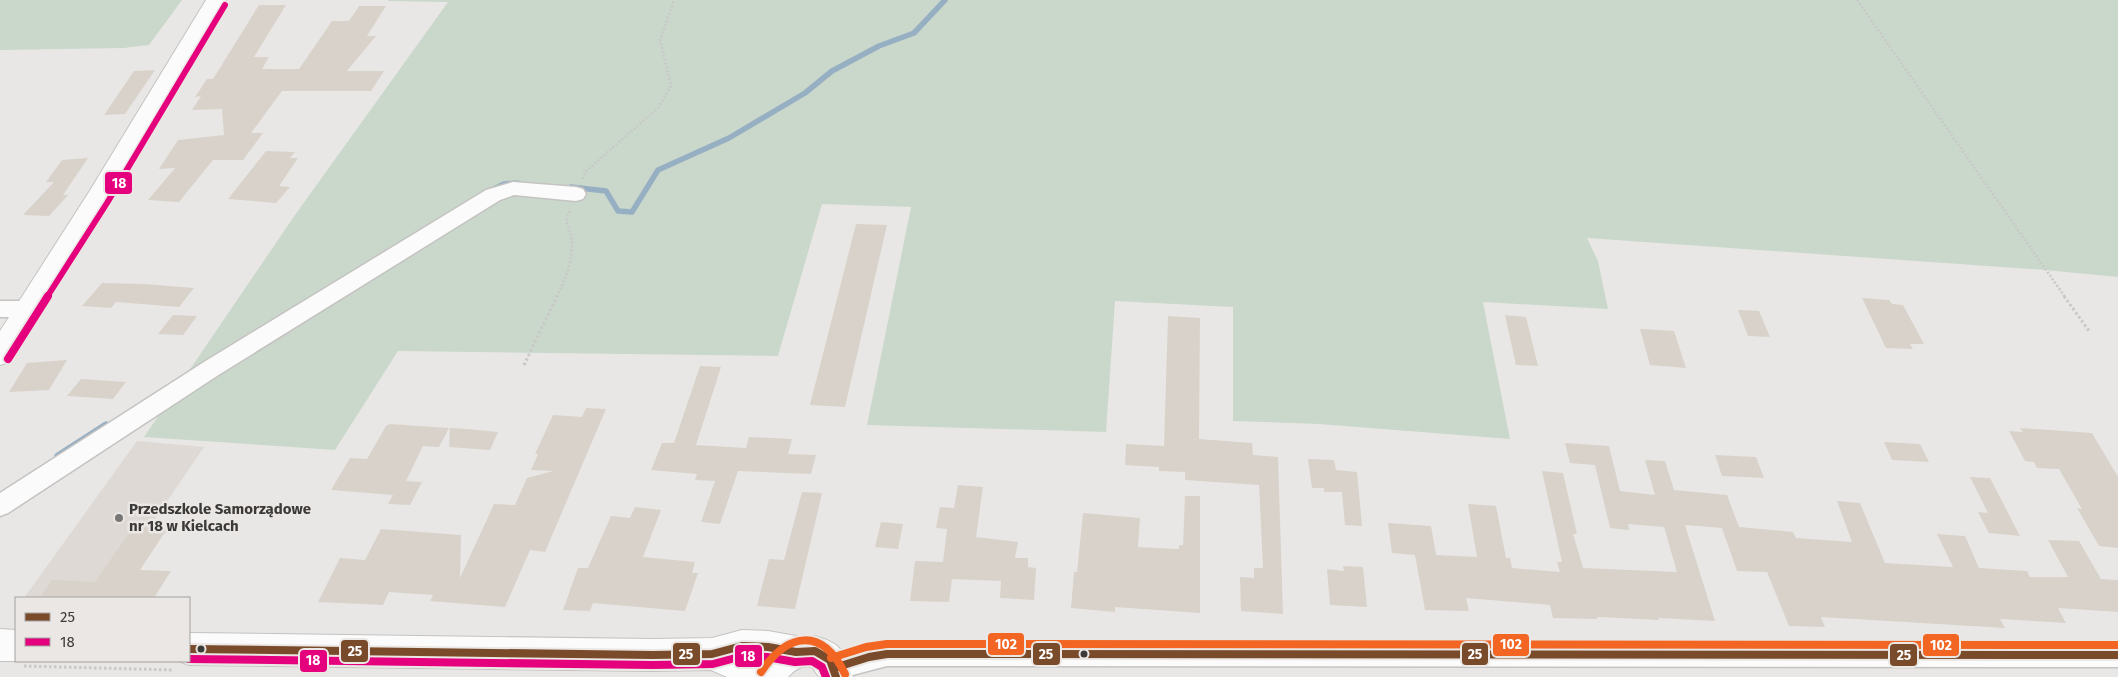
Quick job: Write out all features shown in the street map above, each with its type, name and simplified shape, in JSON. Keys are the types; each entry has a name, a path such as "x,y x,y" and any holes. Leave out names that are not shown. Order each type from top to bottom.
{"main road":[{"path":"0,354 98,198 216,0"},
{"path":"0,645 15,646"},
{"path":"190,649 712,654 742,646 768,647 796,652 815,651 830,660 835,672"},
{"path":"770,677 776,665 782,659 796,652"},
{"path":"712,654 766,677"}],"street":[{"path":"0,506 212,368 493,195 512,188 579,188"},
{"path":"0,309 28,309"},
{"path":"835,672 858,660 887,654 2118,654"}],"path":[{"path":"524,364 565,276 573,247 573,236 566,221 585,172 658,108 671,86 660,40 674,0"},
{"path":"1857,0 2089,331"}],"shaded area":[{"name":"Przedszkole Samorządowe nr 18 w Kielcach","path":"137,441 204,447 102,597 25,597"}],"green space":[{"path":"0,0 182,0 149,45 124,48 0,50"},
{"path":"389,0 2118,0 2118,277 2045,270 1587,238 1598,261 1608,309 1483,302 1510,439 1319,424 1233,421 1233,307 1115,301 1106,432 867,425 911,207 822,204 778,356 398,351 335,450 144,437 295,215 448,2"}],"building":[{"path":"259,5 286,5 254,57 269,57 262,69 299,69 332,21 349,21 359,6 386,6 367,36 376,36 347,71 384,71 371,91 282,91 251,133 263,133 243,160 213,160 179,202 148,200 175,168 159,169 178,140 224,135 222,109 192,110 201,96 195,97 207,79 213,79"},
{"path":"155,70 125,114 104,115 134,71"},
{"path":"266,151 295,152 290,158 298,158 279,186 290,187 276,203 228,199"},
{"path":"88,158 63,195 68,195 49,216 23,215 54,182 46,182 62,160"},
{"path":"856,224 887,225 845,407 810,405"},
{"path":"102,283 194,288 179,307 116,302 111,308 82,306"},
{"path":"1862,298 1889,300 1892,304 1903,305 1924,344 1910,344 1913,349 1886,348"},
{"path":"1738,310 1759,311 1770,337 1748,336"},
{"path":"173,315 197,316 183,335 158,334"},
{"path":"1505,315 1526,317 1538,366 1516,365"},
{"path":"1168,316 1200,318 1199,439 1252,443 1253,455 1278,457 1283,614 1241,611 1240,577 1254,578 1254,568 1263,568 1259,485 1185,480 1185,472 1159,471 1159,467 1125,465 1126,444 1164,446"},
{"path":"1640,329 1674,331 1686,368 1650,365"},
{"path":"67,360 49,390 9,392 27,363"},
{"path":"700,366 721,367 696,445 746,448 749,437 792,439 788,454 816,455 811,474 738,471 720,524 701,522 715,481 695,480 697,474 651,470 662,443 674,443"},
{"path":"81,379 126,382 113,399 67,396"},
{"path":"586,408 606,409 545,552 530,550 505,607 430,601 433,595 389,592 383,605 318,602 340,558 365,560 381,529 461,535 460,578 494,504 515,505 527,478 553,471 531,470 538,454 535,454 553,415 582,417"},
{"path":"390,424 449,428 439,447 423,446 406,481 422,482 410,505 388,504 393,495 331,490 350,458 367,459 386,426"},
{"path":"450,428 498,432 490,450 449,447"},
{"path":"2020,428 2092,433 2118,477 2118,548 2099,546 2077,508 2082,509 2059,469 2037,468 2034,462 2025,461 2009,431 2023,432"},
{"path":"1884,442 1920,444 1929,462 1892,460"},
{"path":"1565,443 1609,446 1620,491 1655,495 1645,460 1665,461 1674,490 1727,495 1739,527 1793,532 1796,538 1852,542 1837,501 1860,503 1885,563 1953,567 1937,534 1965,536 1979,568 2027,571 2030,577 2068,577 2048,540 2079,541 2101,579 2118,580 2118,612 2058,608 2066,623 2000,619 2005,628 1821,617 1825,627 1789,626 1767,572 1737,571 1722,528 1685,525 1715,621 1658,618 1659,620 1597,617 1597,619 1553,618 1550,605 1466,598 1469,611 1425,610 1415,555 1392,553 1388,523 1431,526 1436,555 1477,557 1468,504 1496,506 1506,558 1510,558 1512,568 1560,572 1557,562 1562,562 1542,471 1563,473 1577,534 1573,534 1583,568 1677,572 1664,527 1628,524 1629,530 1610,528 1595,465 1570,463"},
{"path":"1715,455 1756,457 1764,478 1722,476"},
{"path":"1308,459 1334,460 1336,470 1357,472 1362,526 1345,525 1342,492 1324,492 1324,488 1312,488"},
{"path":"1970,477 1990,478 2020,536 1989,533 1978,512 1988,513"},
{"path":"958,485 983,487 976,537 1018,542 1015,558 1028,558 1028,567 1036,568 1034,600 1000,598 1001,581 952,579 949,602 910,601 915,561 943,562 947,529 936,528 940,507 954,508"},
{"path":"802,492 822,493 795,609 757,606 769,559 784,560"},
{"path":"1185,496 1200,496 1200,613 1115,607 1115,612 1071,608 1074,572 1077,572 1083,513 1140,518 1138,547 1179,549 1179,545 1183,545"},
{"path":"635,507 661,510 643,557 695,562 692,573 698,573 685,611 593,603 590,611 563,610 578,568 588,568 611,516 630,518"},
{"path":"881,522 903,524 898,549 875,547"},
{"path":"134,526 167,529 140,570 171,571 155,597 41,597 52,580 95,582"},
{"path":"1343,566 1363,567 1367,607 1330,605 1327,569 1344,571"}],"waterway":[{"path":"571,187 606,191 618,211 632,212 658,170 729,138 805,93 832,71 879,46 914,33 945,0"},
{"path":"490,191 504,184 518,183"},
{"path":"58,456 106,425"}],"transit line":[{"name":"18","path":"8,359 107,203 225,5"},
{"name":"102","path":"761,672 770,659 781,649 805,640 817,642 828,648 838,659 845,674"},
{"name":"102","path":"831,658 866,647 887,644 2118,645"},
{"name":"25","path":"190,649 653,655 712,654 742,646 768,647 796,652 815,651 830,660 836,677"},
{"name":"25","path":"834,668 869,657 887,654 2118,655"},
{"name":"18","path":"190,659 653,665 713,664 743,656 767,657 795,662 812,661 822,667 826,677"}],"place":[{"name":"Przedszkole Samorządowe nr 18 w Kielcach","path":"119,518"}]}
